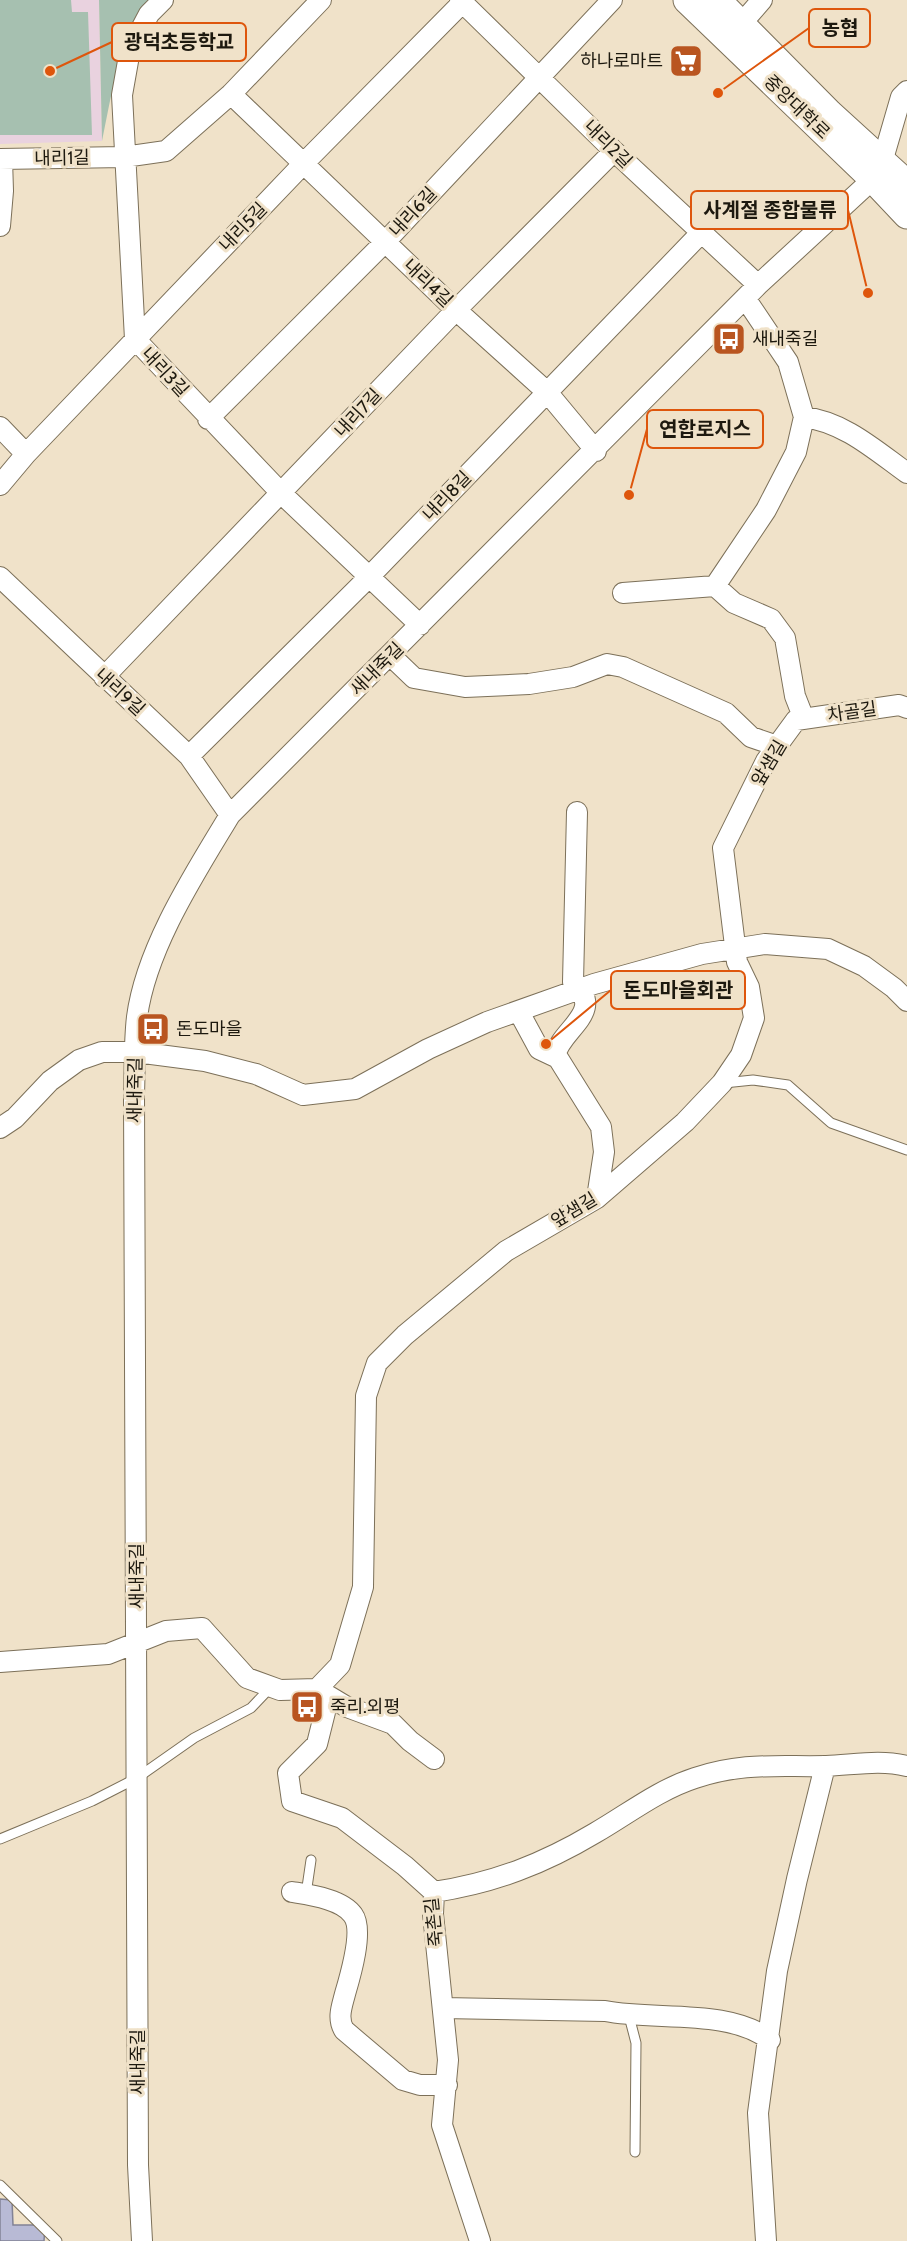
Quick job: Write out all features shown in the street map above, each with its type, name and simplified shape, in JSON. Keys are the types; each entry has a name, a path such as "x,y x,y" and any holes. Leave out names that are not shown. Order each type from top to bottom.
{"street":[{"name":"내리3길","path":"163,0 149,14 130,50 122,95 135,339 208,419 282,494 420,626"},
{"path":"124,157 166,151 231,94 321,0"},
{"name":"내리6길","path":"208,419 385,242 612,0"},
{"name":"중앙대학로","path":"687,0 878,169 907,184"},
{"name":"중앙대학로","path":"717,0 829,112 878,169 907,214"},
{"path":"741,24 762,0"},
{"name":"내리2길","path":"462,1 701,233 752,292 788,362 804,417"},
{"name":"내리5길","path":"0,485 26,454 135,339 462,1"},
{"path":"878,169 901,97 907,91"},
{"name":"내리4길","path":"231,94 305,162 456,310 548,392 596,451"},
{"name":"내리7길","path":"104,677 456,310 614,151"},
{"name":"내리1길","path":"1,159 124,157"},
{"path":"0,226 3,190 1,159"},
{"name":"새내죽길","path":"142,2241 138,2164 136,1052 137,1016 157,946 194,874 230,814 878,169"},
{"name":"내리8길","path":"189,756 368,578 701,233"},
{"path":"715,585 766,510 796,452 804,417 826,420 861,440 907,473"},
{"path":"0,427 26,454"},
{"name":"내리9길","path":"0,577 189,756 230,814"},
{"path":"623,593 715,585 734,603 771,619 785,638 800,719"},
{"path":"390,656 414,678 465,687 529,684 573,677 607,664 623,667 726,713 751,737 777,746"},
{"name":"차골길","path":"800,719 899,705 907,708"},
{"name":"앞샘길","path":"317,1689 340,1665 363,1587 366,1396 377,1363 405,1335 506,1251 597,1198 685,1122 722,1083 741,1055 754,1018 749,987 737,962 723,848 766,761 800,719"},
{"path":"555,1056 557,1046 582,1018 585,1003 581,989 573,982 578,812"},
{"path":"0,1128 15,1118 50,1081 79,1060 102,1052 136,1052 205,1061 256,1074 303,1095 355,1089 428,1049 487,1022 581,989 702,954 736,948 765,944 828,949 864,966 894,988 907,1001"},
{"path":"519,1012 539,1049 555,1056 581,1091 601,1127 604,1152 597,1198"},
{"path":"0,1662 108,1654 166,1631 202,1628 247,1678 280,1690 317,1689 347,1707 393,1724 410,1741 434,1759"},
{"name":"죽촌길","path":"317,1689 325,1712 317,1744 288,1773 292,1801 342,1818 405,1866 434,1892 433,1914 448,2060 442,2126 480,2241"},
{"path":"434,1892 476,1886 539,1864 596,1833 648,1799 693,1778 745,1765 825,1766 890,1761 907,1766"},
{"path":"765,2241 757,2134 777,1971 825,1766"},
{"path":"299,1893 341,1906 354,1916 355,1959 340,2011 340,2024 344,2030 403,2080 420,2085 447,2085"},
{"path":"442,2008 605,2011 629,2016 726,2021 756,2029 770,2040"}],"lane":[{"path":"722,1083 753,1080 788,1085 831,1123 907,1150"},
{"path":"0,1839 92,1801 137,1778 194,1738 251,1708 271,1687"},
{"path":"299,1893 311,1860"},
{"path":"629,2016 636,2043 635,2152"},
{"path":"0,2185 57,2241"}],"shaded area":[{"path":"0,0 99,0 102,141 0,144"}],"green space":[{"path":"0,0 71,0 72,12 88,12 92,135 0,135"},
{"path":"99,0 150,0 131,28 124,47 113,86 102,141"}],"building":[{"path":"0,2199 12,2200 13,2225 45,2225 44,2241 0,2241"}],"place":[{"name":"하나로마트","path":"686,61"},
{"name":"광덕초등학교","path":"50,71"},
{"name":"농협","path":"718,93"},
{"name":"사계절 종합물류","path":"868,293"},
{"name":"새내죽길","path":"729,339"},
{"name":"연합로지스","path":"629,495"},
{"name":"돈도마을","path":"153,1029"},
{"name":"돈도마을회관","path":"546,1044"},
{"name":"죽리.외평","path":"307,1707"}]}
